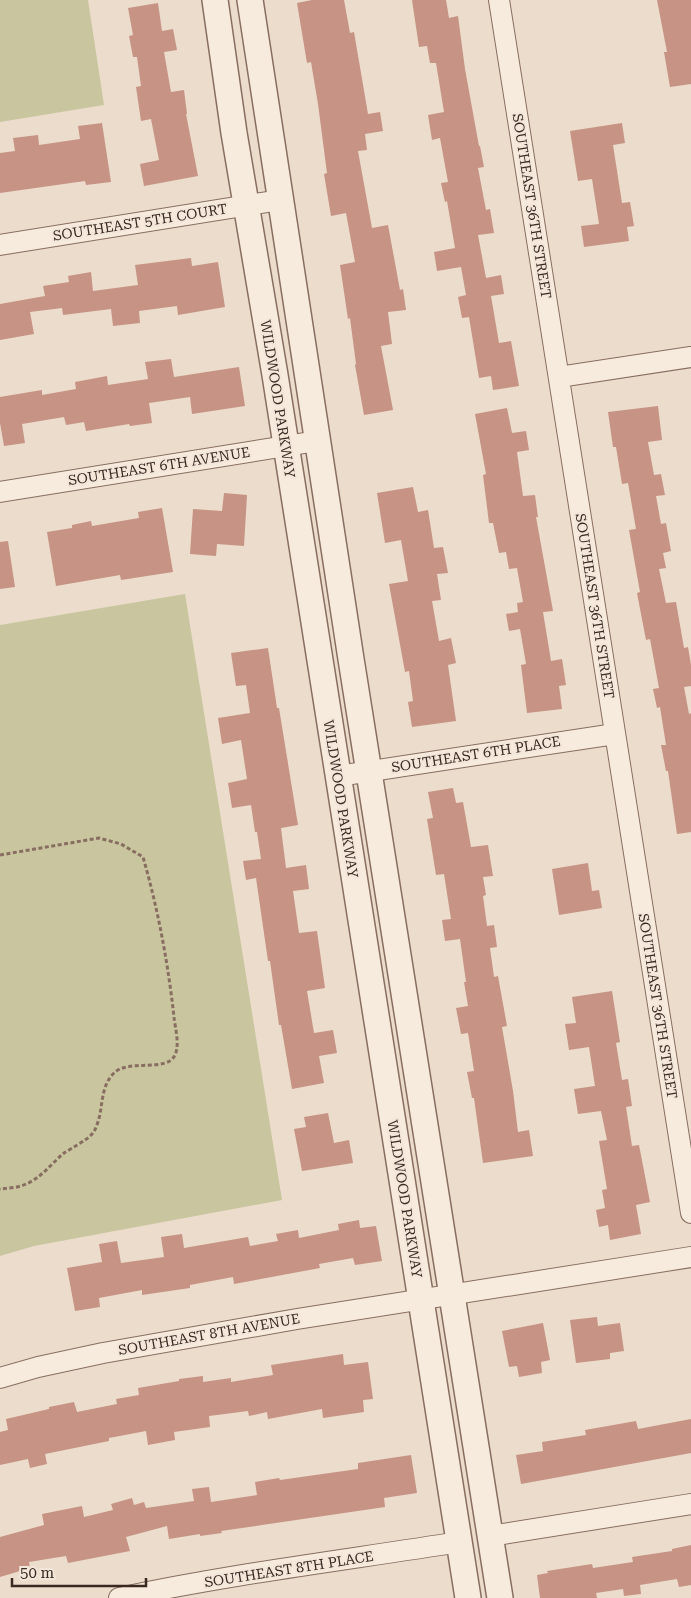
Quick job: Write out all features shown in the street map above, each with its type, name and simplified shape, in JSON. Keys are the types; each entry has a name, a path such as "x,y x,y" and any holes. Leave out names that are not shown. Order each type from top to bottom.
{"street":[{"name":"WILDWOOD PARKWAY","path":"215,0 246,206 286,446 468,1598"},
{"path":"250,0 317,442 500,1598"},
{"name":"SOUTHEAST 36TH STREET","path":"499,0 691,1213"},
{"name":"SOUTHEAST 5TH COURT","path":"0,245 280,200"},
{"path":"559,377 691,357"},
{"name":"SOUTHEAST 6TH AVENUE","path":"0,492 317,442"},
{"name":"SOUTHEAST 6TH PLACE","path":"338,776 615,734"},
{"path":"452,1294 691,1257"},
{"name":"SOUTHEAST 8TH AVENUE","path":"0,1378 38,1367 103,1353 452,1294"},
{"path":"459,1542 691,1504"},
{"name":"SOUTHEAST 8TH PLACE","path":"119,1598 160,1589 459,1542"}],"path":[{"path":"0,855 99,838 121,844 143,857 154,896 166,960 177,1046 176,1054 173,1058 164,1063 124,1067 114,1073 106,1084 97,1125 92,1134 64,1153 38,1177 26,1184 0,1189"}],"shaded area":[{"path":"0,0 88,0 104,105 0,122"},
{"path":"185,594 282,1200 34,1246 0,1256 0,625"}],"building":[{"path":"312,0 344,0 350,33 354,32 368,114 380,112 383,131 365,134 367,150 358,151 372,228 388,225 400,290 403,289 406,310 388,312 392,344 381,346 393,410 364,415 355,365 350,318 348,319 340,265 355,262 346,213 331,216 324,174 327,173 318,104 311,62 307,63 297,3"},
{"path":"412,0 446,0 449,18 458,16 465,69 484,167 478,168 486,210 490,209 494,233 478,235 486,278 501,275 504,294 491,296 499,343 511,341 519,386 493,390 491,376 479,378 469,317 462,318 458,297 466,295 461,267 437,271 434,252 455,248 447,201 445,202 441,183 448,182 440,138 432,140 428,115 444,112 436,63 430,63 427,46 419,47"},
{"path":"657,0 691,0 691,84 670,87 664,52 667,52"},
{"path":"158,3 162,31 173,29 177,50 164,52 171,92 184,90 186,114 198,176 144,186 140,164 159,160 151,119 141,121 136,87 141,86 137,57 133,57 129,36 133,35 128,8"},
{"path":"102,123 111,182 86,185 85,181 0,193 0,153 15,151 13,138 38,135 39,145 80,139 78,126"},
{"path":"622,123 625,143 613,145 622,203 630,202 634,226 627,227 629,241 584,247 581,226 599,224 592,179 578,181 570,131"},
{"path":"191,258 192,266 218,262 225,307 178,315 177,306 139,311 140,323 113,326 111,309 63,315 62,308 30,312 34,334 0,340 0,304 45,296 43,286 69,282 68,276 91,272 93,291 138,285 135,265"},
{"path":"171,359 174,377 239,367 245,406 192,414 190,397 149,403 152,423 130,426 129,424 86,431 84,422 66,425 64,417 22,424 25,443 4,446 0,423 0,397 42,390 42,395 76,389 75,382 107,376 108,385 148,379 145,362"},
{"path":"658,406 662,440 648,442 654,475 661,474 665,495 656,496 661,524 666,523 671,551 663,553 666,568 659,569 666,603 676,602 684,648 688,647 691,665 691,686 684,687 689,714 691,713 691,832 677,834 668,771 666,771 661,745 666,745 660,707 657,708 653,689 659,688 650,639 646,640 637,593 640,592 629,530 636,529 628,483 622,484 616,447 613,447 608,412"},
{"path":"507,408 512,433 526,431 529,450 517,452 523,496 535,495 538,517 536,517 553,611 543,612 551,661 562,659 566,685 559,686 562,709 527,713 521,665 526,664 520,629 509,631 506,614 518,612 517,603 523,602 517,568 509,569 506,552 499,553 493,523 489,523 483,475 486,474 475,414"},
{"path":"413,487 418,512 428,510 434,548 443,547 448,573 437,574 441,600 432,601 439,641 451,638 456,663 448,665 456,721 412,727 408,702 413,701 409,671 405,672 389,584 408,581 401,540 385,543 377,493"},
{"path":"224,493 247,495 244,546 217,544 216,556 190,554 193,509 222,511"},
{"path":"162,508 173,572 121,580 120,575 56,586 47,532 72,528 72,525 91,521 92,526 139,518 138,512"},
{"path":"8,541 15,587 0,589 0,542"},
{"path":"268,648 298,825 281,828 286,868 306,865 309,889 293,891 299,933 317,931 325,988 307,991 314,1033 333,1030 337,1053 319,1056 324,1083 292,1089 281,1025 279,1025 270,961 268,961 256,878 246,880 243,861 261,859 257,832 255,832 251,805 232,808 228,783 247,779 241,740 222,744 218,718 250,713 246,685 236,686 231,653"},
{"path":"453,788 456,803 463,802 471,847 488,845 493,876 483,877 486,895 483,896 487,926 494,925 497,947 490,948 494,977 498,976 507,1026 502,1027 518,1132 529,1130 533,1156 483,1163 474,1098 472,1098 467,1072 474,1071 468,1033 461,1034 456,1008 468,1006 460,939 445,941 442,920 451,919 444,874 436,875 427,819 433,818 428,792"},
{"path":"588,863 592,891 599,890 602,908 559,915 552,869"},
{"path":"612,991 620,1042 616,1043 622,1080 628,1079 632,1106 626,1107 632,1146 639,1145 650,1202 636,1205 641,1234 610,1240 608,1225 599,1227 596,1210 605,1208 602,1190 607,1189 599,1141 607,1140 601,1111 578,1114 574,1089 595,1086 589,1047 569,1050 565,1024 576,1023 572,997"},
{"path":"328,1113 334,1143 349,1140 353,1163 302,1171 294,1129 306,1127 304,1117"},
{"path":"359,1220 360,1228 376,1226 382,1261 355,1265 353,1258 319,1264 320,1268 234,1284 233,1277 190,1285 190,1288 142,1295 142,1290 99,1298 100,1307 75,1311 67,1268 102,1262 99,1244 117,1241 121,1263 164,1257 161,1237 182,1234 184,1248 248,1237 250,1246 278,1241 276,1234 298,1230 299,1238 339,1230 338,1224"},
{"path":"597,1317 598,1326 620,1323 624,1351 610,1353 610,1359 576,1363 570,1320"},
{"path":"543,1323 550,1360 541,1362 542,1373 519,1377 517,1366 509,1367 502,1331"},
{"path":"343,1354 344,1365 368,1362 373,1399 363,1400 364,1412 323,1418 322,1409 268,1419 267,1412 249,1416 248,1411 209,1416 210,1427 174,1432 175,1440 148,1445 146,1431 109,1438 109,1441 45,1454 47,1464 30,1468 28,1459 0,1465 0,1432 8,1430 6,1419 74,1402 77,1412 117,1404 116,1399 139,1395 138,1388 179,1381 179,1379 203,1376 203,1382 231,1378 231,1382 273,1375 271,1365"},
{"path":"691,1419 691,1453 521,1484 516,1455 543,1451 542,1442 586,1435 585,1430 636,1421 638,1429"},
{"path":"411,1455 417,1493 384,1498 385,1507 221,1531 222,1533 169,1539 167,1526 126,1537 130,1551 68,1563 66,1556 29,1562 30,1568 0,1577 0,1537 44,1525 42,1514 82,1506 84,1517 113,1510 111,1504 132,1498 134,1505 144,1502 146,1508 194,1501 192,1489 209,1487 211,1502 257,1495 255,1482 358,1469 358,1463"},
{"path":"691,1545 691,1585 679,1587 677,1579 640,1585 641,1594 624,1596 623,1589 596,1593 597,1598 540,1598 537,1575 548,1573 547,1571 592,1564 593,1568 633,1562 632,1557 672,1551 672,1549"}]}
